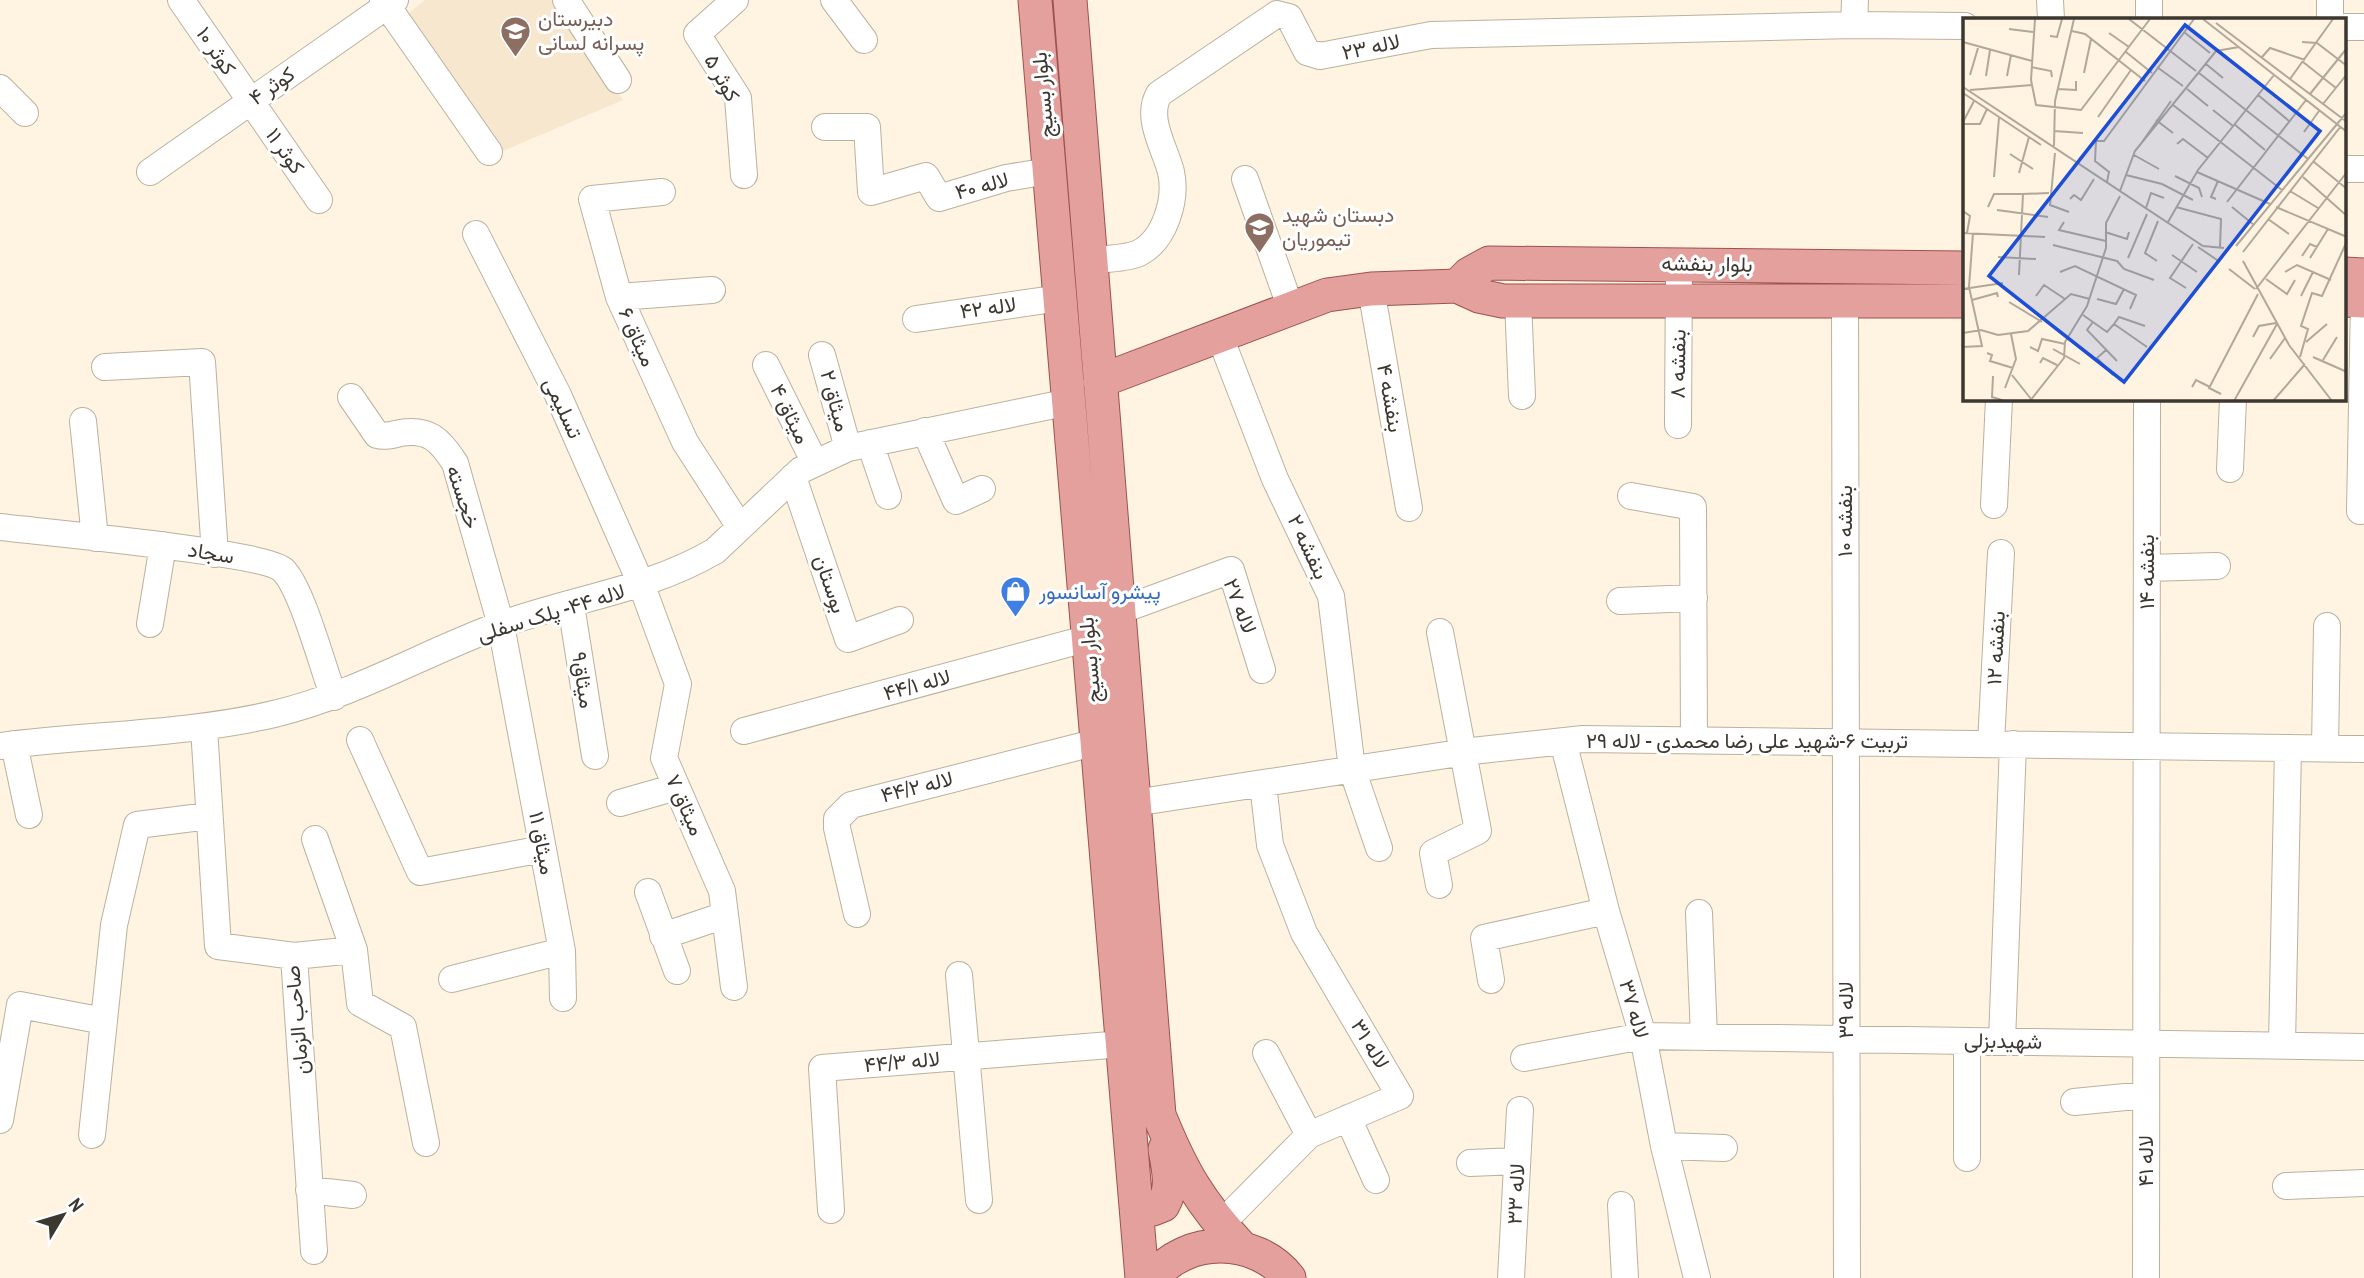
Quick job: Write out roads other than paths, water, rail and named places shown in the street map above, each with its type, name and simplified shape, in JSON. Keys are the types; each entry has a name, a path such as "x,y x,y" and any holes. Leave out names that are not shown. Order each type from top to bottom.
{"main road":[{"name":"بلوار بسیج","path":"1035,0 1142,1278"},
{"name":"بلوار بسیج","path":"1070,0 1159,1115 1180,1167 1201,1202 1231,1236"},
{"name":"بلوار بنفشه","path":"1457,286 1469,274 1489,263 1963,268"},
{"path":"2346,274 2364,275"},
{"name":"بلوار بنفشه","path":"1100,381 1327,295 1371,289 1457,286 1479,296 1518,301 1963,301"},
{"path":"2346,300 2364,301"},
{"path":"1136,1203 1153,1209 1163,1205 1171,1185 1159,1115"},
{"path":"1153,1278 1160,1269 1185,1253 1213,1246 1231,1236 1264,1257 1289,1278"}],"street":[{"name":"کوثر ۱۰","path":"181,0 251,102"},
{"path":"566,0 618,80"},
{"name":"کوثر ۵","path":"735,0 696,34 738,98 744,175"},
{"path":"834,0 864,40"},
{"path":"2050,0 2051,18"},
{"path":"2149,0 2149,18"},
{"path":"2330,0 2330,18"},
{"name":"کوثر ۴","path":"150,172 388,2"},
{"path":"388,2 488,152"},
{"name":"لاله ۲۳","path":"1091,261 1140,253 1164,228 1172,181 1153,114 1158,94 1277,14 1289,17 1307,52 1320,56 1432,35 1855,13 1938,13 1963,25"},
{"path":"2346,27 2364,27"},
{"path":"0,88 25,113"},
{"name":"کوثر ۱۱","path":"251,102 318,200"},
{"name":"لاله ۴۰","path":"825,127 867,127 871,192 926,176 939,198 1006,178 1049,171"},
{"path":"2346,169 2364,169"},
{"path":"1245,179 1291,309"},
{"name":"میثاق ۶","path":"662,192 592,199 619,297 685,442 740,527"},
{"name":"تسلیمی","path":"476,234 558,395 642,586"},
{"name":"بنفشه ۸","path":"1678,425 1679,263"},
{"name":"بنفشه ۴","path":"1371,289 1409,508"},
{"path":"619,297 712,290"},
{"name":"لاله ۴۲","path":"916,319 1060,298"},
{"path":"1518,301 1522,396"},
{"name":"بنفشه ۱۰","path":"1845,301 1846,742"},
{"path":"2360,511 2364,301"},
{"name":"بنفشه ۲","path":"1220,337 1275,479 1331,596 1352,769 1379,848"},
{"name":"میثاق ۲","path":"822,355 859,446 888,496"},
{"path":"104,367 202,362 215,554"},
{"name":"میثاق ۴","path":"766,365 804,470"},
{"name":"خجسته","path":"351,397 377,435 414,431 429,434 440,441 455,463 501,625"},
{"path":"1994,505 1998,401"},
{"name":"بنفشه ۱۴","path":"2146,1044 2147,401"},
{"path":"2230,469 2233,401"},
{"name":"لاله ۴۴- پلک سفلی","path":"7,745 204,728 334,697 501,625 642,586 715,551 804,470 859,446 1069,402"},
{"path":"83,421 95,538"},
{"path":"925,431 957,501 982,489"},
{"name":"بوستان","path":"804,470 848,639 900,620"},
{"path":"1631,496 1693,507 1695,740"},
{"name":"سجاد","path":"0,527 163,545 276,564 292,580 334,697"},
{"path":"150,624 163,545"},
{"name":"بنفشه ۱۲","path":"2001,553 2002,1041"},
{"path":"2147,568 2217,566"},
{"name":"لاله ۲۷","path":"1119,611 1231,570 1262,670"},
{"name":"میثاق ۷","path":"642,586 678,684 664,758 723,891 734,987"},
{"path":"1620,601 1694,598"},
{"name":"میثاق۹","path":"571,605 595,756"},
{"name":"میثاق ۱۱","path":"501,625 562,951 564,998"},
{"path":"2325,748 2327,626"},
{"path":"1438,885 1433,853 1478,831 1440,632"},
{"name":"لاله ۴۴/۱","path":"744,732 1089,638"},
{"name":"صاحب الزمان","path":"204,728 218,946 293,956 314,1251"},
{"path":"360,740 420,872 543,849"},
{"name":"تربیت ۶-شهید علی رضا محمدی - لاله ۲۹","path":"1134,803 1462,753 1563,741 2002,743 2364,749"},
{"name":"لاله ۳۷","path":"1563,741 1606,911 1643,1036 1664,1146 1697,1278"},
{"name":"لاله ۴۴/۲","path":"857,914 837,828 837,819 851,805 1097,742"},
{"name":"لاله ۳۹","path":"1846,742 1847,1278"},
{"path":"7,745 29,815"},
{"path":"2283,1045 2288,748"},
{"name":"لاله ۳۱","path":"1231,1236 1309,1135 1400,1096 1304,933 1270,845 1262,784"},
{"path":"620,803 676,787"},
{"path":"92,1135 114,925 137,825 209,816"},
{"path":"316,839 354,950 360,1003 403,1027 426,1143"},
{"path":"648,892 677,971"},
{"path":"1491,980 1484,938 1606,911"},
{"path":"1699,913 1704,1037"},
{"path":"663,936 725,915"},
{"path":"293,956 354,950"},
{"path":"452,979 562,951"},
{"path":"959,975 979,1200"},
{"path":"0,1120 20,1005 104,1021"},
{"name":"شهیدبزلی","path":"1524,1058 1643,1036 2364,1047"},
{"path":"1967,1041 1967,1158"},
{"name":"لاله ۴۴/۳","path":"831,1210 822,1068 1123,1044"},
{"name":"لاله ۴۱","path":"2146,1044 2146,1278"},
{"path":"1266,1053 1309,1135"},
{"path":"2074,1102 2146,1095"},
{"name":"لاله ۳۳","path":"1511,1278 1520,1110"},
{"path":"1348,1118 1376,1181"},
{"path":"1664,1146 1724,1148"},
{"path":"1470,1163 1517,1161"},
{"path":"2286,1186 2364,1183"},
{"path":"309,1190 354,1195"},
{"path":"1621,1205 1625,1278"}],"place":[{"name":"دبیرستان پسرانه لسانی","path":"515,58"},
{"name":"دبستان شهید تیموریان","path":"1259,254"},
{"name":"پیشرو آسانسور","path":"1016,619"}]}
